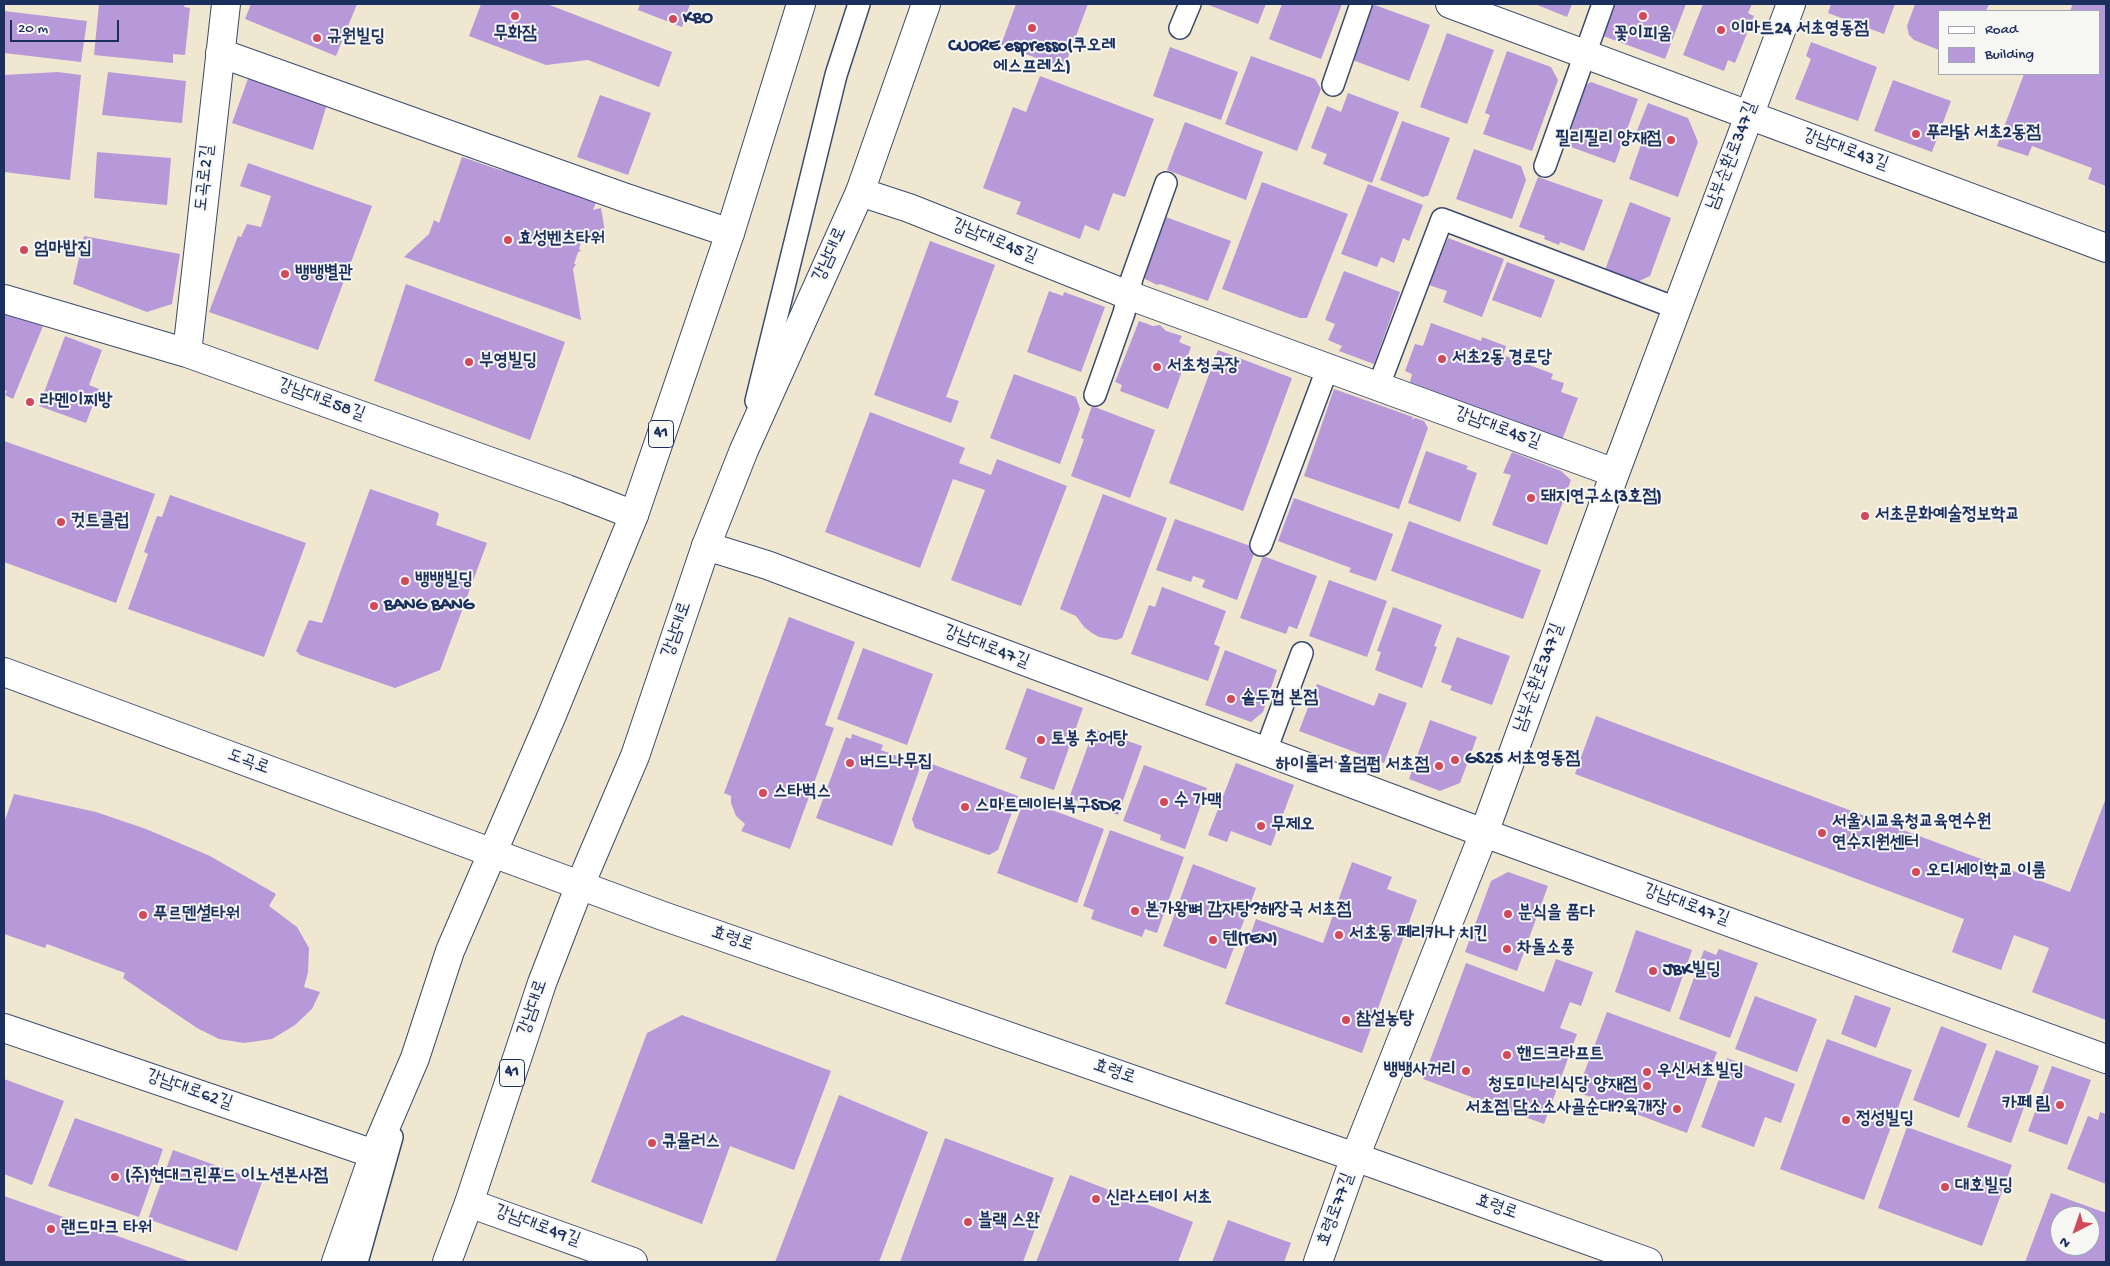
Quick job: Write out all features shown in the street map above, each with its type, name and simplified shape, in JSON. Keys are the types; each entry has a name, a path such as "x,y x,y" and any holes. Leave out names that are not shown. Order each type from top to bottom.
{"street":[{"name":"도곡로2길","path":"187,353 226,4"},
{"name":"41","path":"336,1262 374,1154 415,1058 450,952 552,715 634,515 730,233 801,4"},
{"name":"강남대로","path":"447,1262 469,1203 542,983 580,885 635,756 706,546 744,450 860,192 926,4"},
{"name":"강남대로43길","path":"1450,4 2106,248"},
{"name":"남부순환로347길","path":"1355,1157 1484,833 1676,308 1791,4"},
{"path":"220,53 614,194 730,233"},
{"name":"강남대로45길","path":"860,192 909,208 1128,295 1328,366 1615,473"},
{"name":"강남대로58길","path":"4,299 187,353 634,515"},
{"name":"강남대로47길","path":"706,546 776,569 1265,753 2106,1059"},
{"name":"도곡로","path":"4,672 580,885"},
{"name":"효령로","path":"580,885 682,923 1355,1157 1648,1262"},
{"name":"강남대로62길","path":"4,1028 374,1154"},
{"name":"효령로77길","path":"1318,1262 1355,1157"},
{"name":"강남대로49길","path":"469,1203 633,1262"}],"lane":[{"path":"744,450 836,76 860,4"},
{"path":"1180,28 1190,4"},
{"path":"1334,85 1361,4"},
{"path":"1545,166 1604,4"},
{"path":"1095,395 1124,313 1132,278 1166,182"},
{"path":"1379,385 1442,219 1676,308"},
{"path":"1260,545 1328,366"},
{"path":"1265,753 1302,653"},
{"path":"358,1262 415,1058"}],"building":[{"path":"99,4 185,4 184,7 190,8 185,55 173,54 173,63 94,55"},
{"name":"규원빌딩","path":"251,4 357,4 336,56 245,19"},
{"path":"481,4 547,4 672,52 659,87 588,60 546,65 469,36"},
{"name":"KBO","path":"640,4 690,4 682,27 638,10"},
{"path":"1016,4 1088,4 1064,68 1001,45"},
{"path":"1206,4 1266,4 1258,24"},
{"path":"1282,4 1342,4 1321,59 1269,39"},
{"path":"1367,4 1372,4 1430,25 1409,81 1347,58"},
{"path":"1535,4 1572,4 1567,17"},
{"path":"1614,4 1686,4 1665,59 1603,36"},
{"path":"1703,4 1752,4 1748,13 1754,16 1735,63 1728,60 1724,71 1683,55"},
{"path":"1831,4 1895,4 1884,34 1828,13"},
{"path":"1915,4 1989,4 1986,10 1938,10 1938,50 1914,40 1909,35 1907,26"},
{"path":"2073,4 2106,4 2106,186 2088,179 2092,168 2032,146 2028,156 1997,146 2024,75 2100,75 2100,10 2070,10"},
{"path":"4,11 87,21 81,62 4,53"},
{"path":"1447,33 1494,50 1467,124 1420,107"},
{"path":"1811,42 1877,67 1858,121 1795,99 1811,59 1806,56"},
{"path":"1170,47 1238,72 1221,120 1153,96"},
{"path":"1507,51 1551,67 1558,80 1532,151 1483,134 1490,115 1485,113"},
{"path":"1251,56 1315,79 1321,89 1297,151 1225,124"},
{"path":"58,72 81,75 70,180 4,172 4,75"},
{"path":"108,72 186,81 182,123 102,115"},
{"path":"249,76 327,104 313,150 232,123"},
{"path":"1040,76 1154,119 1125,197 1113,193 1099,231 1085,225 1080,239 1016,214 1021,202 983,188 1013,107 1026,112"},
{"path":"1893,80 1951,101 1932,152 1874,131"},
{"path":"1591,82 1638,99 1615,163 1560,143 1578,90"},
{"path":"1348,93 1399,112 1372,183 1323,164 1327,154 1311,148 1327,106 1341,112"},
{"path":"600,95 651,113 628,175 577,157"},
{"path":"1648,103 1688,118 1698,142 1678,197 1629,179 1644,136 1636,133"},
{"path":"1402,121 1450,138 1428,196 1423,197 1380,180"},
{"path":"1185,122 1263,152 1246,200 1167,170"},
{"path":"1474,149 1521,166 1526,180 1512,219 1456,199"},
{"path":"97,152 171,158 167,205 94,198"},
{"name":"효성벤츠타워","path":"462,157 503,171 503,167 597,200 593,210 601,208 606,238 581,242 579,249 581,251 578,252 573,269 581,320 404,257 429,234 434,220 439,223"},
{"name":"뱅뱅별관","path":"248,163 372,206 318,350 209,312 238,236 241,237 247,224 261,227 271,196 240,186"},
{"path":"1538,177 1603,200 1584,251 1560,242 1559,245 1544,239 1545,236 1519,227"},
{"path":"1262,182 1348,214 1307,318 1300,318 1222,289"},
{"path":"1368,184 1423,205 1409,241 1403,238 1394,263 1381,257 1377,267 1341,254"},
{"path":"1630,202 1671,218 1650,276 1637,282 1605,270"},
{"path":"1166,217 1231,241 1208,301 1160,284 1157,285 1145,279"},
{"path":"84,236 180,254 172,304 147,312 73,284"},
{"path":"1448,238 1504,259 1482,317 1443,302 1447,291 1429,285"},
{"path":"930,241 995,265 946,397 959,401 951,423 874,395"},
{"path":"1507,262 1555,280 1541,318 1492,300"},
{"path":"1344,271 1400,292 1374,364 1339,351 1342,346 1328,340 1335,324 1325,320"},
{"name":"부영빌딩","path":"406,284 565,342 530,440 374,381"},
{"path":"1049,291 1063,296 1064,292 1105,307 1081,372 1027,352"},
{"path":"4,312 43,326 13,399 5,395 7,391 4,390"},
{"path":"1139,321 1153,326 1160,325 1166,331 1182,336 1179,342 1191,347 1168,409 1120,391 1122,385 1115,382"},
{"path":"1431,323 1481,341 1482,337 1506,346 1503,355 1553,374 1551,379 1564,383 1561,392 1578,398 1562,440 1410,382 1412,374 1405,371 1415,344 1423,346"},
{"path":"65,336 102,350 89,385 99,389 86,423 39,406"},
{"path":"1218,350 1292,378 1243,511 1169,483"},
{"path":"1014,374 1076,397 1080,409 1060,464 990,438"},
{"path":"1334,389 1413,417 1412,420 1415,418 1424,421 1428,428 1399,509 1304,476"},
{"path":"1092,406 1155,430 1130,498 1071,476 1084,439 1081,438"},
{"path":"870,412 965,448 959,463 991,475 997,459 1067,486 1021,606 951,580 985,490 953,479 920,568 825,532"},
{"path":"4,441 155,494 116,603 4,562"},
{"path":"1426,451 1468,466 1466,469 1477,473 1460,522 1408,503"},
{"path":"1512,452 1561,471 1571,480 1547,545 1492,525 1511,475 1503,473"},
{"name":"뱅뱅빌딩","path":"370,489 437,512 439,514 436,525 487,543 440,670 395,688 300,655 296,651 309,620 322,623"},
{"path":"1103,494 1167,518 1122,638 1116,640 1099,637 1084,627 1076,616 1060,609"},
{"path":"170,495 306,543 264,657 128,609 148,554 144,552 157,516 162,517"},
{"path":"1294,498 1393,534 1376,581 1349,572 1351,568 1278,541"},
{"path":"1175,519 1256,548 1237,600 1202,587 1205,580 1193,576 1191,582 1156,570"},
{"path":"1409,521 1541,570 1523,619 1391,571"},
{"path":"1263,556 1317,576 1297,629 1289,626 1286,634 1240,618"},
{"path":"1329,580 1387,601 1367,657 1309,636"},
{"path":"1162,587 1226,611 1214,644 1220,647 1208,681 1131,654 1149,605 1155,607"},
{"path":"1393,607 1442,625 1434,646 1437,647 1422,688 1375,670 1381,652 1377,651"},
{"path":"789,617 855,642 825,725 834,728 790,849 741,831 745,824 736,816 731,803 731,796 724,793"},
{"path":"1457,637 1510,656 1492,705 1450,690 1452,686 1441,682"},
{"path":"863,648 933,674 907,745 837,719"},
{"path":"1225,650 1277,670 1263,712 1251,722 1205,705"},
{"path":"1317,684 1374,706 1379,693 1407,703 1384,763 1299,731"},
{"path":"1027,688 1083,708 1054,790 1020,778 1027,758 1005,749"},
{"name":"서울시교육청교육연수원 연수지원센터","path":"1596,716 2070,892 2106,798 2106,1020 2032,992 2049,948 2014,935 2001,970 1952,952 1964,919 1575,774"},
{"path":"1430,720 1477,737 1460,783 1440,791 1409,779"},
{"path":"1094,729 1142,746 1118,815 1069,798"},
{"path":"852,734 883,745 881,750 921,765 892,846 816,818 846,737 851,739"},
{"path":"1236,763 1294,785 1271,846 1231,831 1227,842 1208,835"},
{"name":"스마트데이터복구SDR","path":"932,764 1018,796 998,850 989,855 915,828 912,819"},
{"path":"1144,765 1207,788 1185,849 1160,840 1161,835 1123,821"},
{"name":"푸르덴셜타워","path":"14,794 96,812 146,829 210,856 276,894 269,906 297,927 309,948 308,972 304,987 320,992 312,1009 295,1025 272,1039 244,1043 219,1039 197,1028 123,978 125,973 47,944 45,948 4,934 4,823"},
{"path":"1024,800 1104,829 1077,903 997,873"},
{"path":"1110,830 1184,857 1157,933 1145,929 1142,937 1091,919 1094,910 1083,906"},
{"path":"1352,862 1392,877 1387,889 1417,900 1362,1053 1225,1004 1256,919 1323,943"},
{"path":"1193,864 1256,888 1226,969 1163,946"},
{"path":"1508,872 1548,886 1517,971 1465,952 1491,881"},
{"name":"JBK빌딩","path":"1636,930 1692,950 1670,1012 1615,992"},
{"path":"1719,949 1758,963 1730,1038 1679,1019 1704,950 1716,955"},
{"path":"1556,959 1593,972 1581,1006 1570,1002 1560,1028 1577,1034 1544,1124 1423,1079 1466,963 1544,992"},
{"path":"1855,995 1891,1008 1876,1048 1841,1034"},
{"path":"1755,996 1817,1019 1797,1072 1735,1049"},
{"name":"우신서초빌딩","path":"1607,1012 1717,1052 1687,1133 1577,1092"},
{"path":"682,1015 831,1071 794,1170 730,1146 702,1224 591,1182 647,1033"},
{"path":"1941,1026 1987,1044 1959,1118 1913,1100"},
{"name":"정성빌딩","path":"1827,1039 1912,1070 1864,1200 1780,1169"},
{"path":"1996,1050 2039,1066 2011,1143 1967,1127"},
{"path":"1727,1058 1795,1084 1781,1123 1765,1117 1754,1147 1701,1127"},
{"path":"2052,1066 2091,1080 2067,1145 2028,1131"},
{"path":"4,1079 64,1101 32,1185 4,1174"},
{"path":"839,1095 928,1132 879,1262 775,1262"},
{"path":"2100,1112 2106,1114 2106,1184 2067,1169 2088,1116 2098,1120"},
{"path":"75,1118 163,1149 139,1217 48,1186"},
{"name":"대호빌딩","path":"1907,1127 2012,1165 1982,1246 1878,1208"},
{"path":"945,1138 1054,1178 1023,1262 900,1262"},
{"path":"173,1150 262,1182 237,1251 148,1219"},
{"name":"신라스테이 서초","path":"1070,1175 1193,1222 1178,1262 1036,1262"},
{"path":"2051,1193 2087,1206 2050,1206 2050,1256 2100,1256 2100,1211 2106,1213 2106,1262 2025,1262"},
{"name":"랜드마크 타워","path":"4,1196 191,1262 4,1262"},
{"path":"1228,1220 1291,1243 1284,1262 1212,1262"}],"place":[{"name":"무화잠","path":"515,16"},
{"name":"꽃이피움","path":"1643,16"},
{"name":"KBO","path":"673,19"},
{"name":"CUORE espresso(쿠오레 에스프레소)","path":"1032,28"},
{"name":"이마트24 서초영동점","path":"1721,30"},
{"name":"규원빌딩","path":"317,38"},
{"name":"푸라닭 서초2동점","path":"1916,134"},
{"name":"필리필리 양재점","path":"1671,140"},
{"name":"효성벤츠타워","path":"508,240"},
{"name":"엄마밥집","path":"24,250"},
{"name":"뱅뱅별관","path":"285,274"},
{"name":"서초2동 경로당","path":"1442,359"},
{"name":"부영빌딩","path":"469,362"},
{"name":"서초청국장","path":"1157,367"},
{"name":"라멘이찌방","path":"30,402"},
{"name":"돼지연구소(3호점)","path":"1531,498"},
{"name":"서초문화예술정보학교","path":"1865,516"},
{"name":"컷트클럽","path":"61,522"},
{"name":"뱅뱅빌딩","path":"405,581"},
{"name":"BANG BANG","path":"374,606"},
{"name":"솥두껍 본점","path":"1231,699"},
{"name":"토봉 추어탕","path":"1041,740"},
{"name":"GS25 서초영동점","path":"1455,760"},
{"name":"버드나무집","path":"850,763"},
{"name":"하이롤러 홀덤펍 서초점","path":"1439,766"},
{"name":"스타벅스","path":"763,793"},
{"name":"수 가맥","path":"1164,802"},
{"name":"스마트데이터복구SDR","path":"965,807"},
{"name":"무제오","path":"1261,826"},
{"name":"서울시교육청교육연수원 연수지원센터","path":"1822,833"},
{"name":"오디세이학교 이룸","path":"1916,872"},
{"name":"본가왕뼈 감자탕?해장국 서초점","path":"1135,911"},
{"name":"분식을 품다","path":"1508,914"},
{"name":"푸르덴셜타워","path":"143,915"},
{"name":"서초동 페리카나 치킨","path":"1339,935"},
{"name":"텐(TEN)","path":"1213,940"},
{"name":"차돌소풍","path":"1507,949"},
{"name":"JBK빌딩","path":"1653,971"},
{"name":"참설농탕","path":"1346,1020"},
{"name":"핸드크라프트","path":"1507,1055"},
{"name":"뱅뱅사거리","path":"1466,1071"},
{"name":"우신서초빌딩","path":"1647,1072"},
{"name":"청도미나리식당 양재점","path":"1647,1086"},
{"name":"카페 림","path":"2060,1105"},
{"name":"서초점 담소소사골순대?육개장","path":"1677,1109"},
{"name":"정성빌딩","path":"1846,1120"},
{"name":"큐뮬러스","path":"652,1143"},
{"name":"(주)현대그린푸드 이노션본사점","path":"115,1177"},
{"name":"대호빌딩","path":"1945,1187"},
{"name":"신라스테이 서초","path":"1096,1199"},
{"name":"블랙 스완","path":"968,1222"},
{"name":"랜드마크 타워","path":"51,1229"}]}
